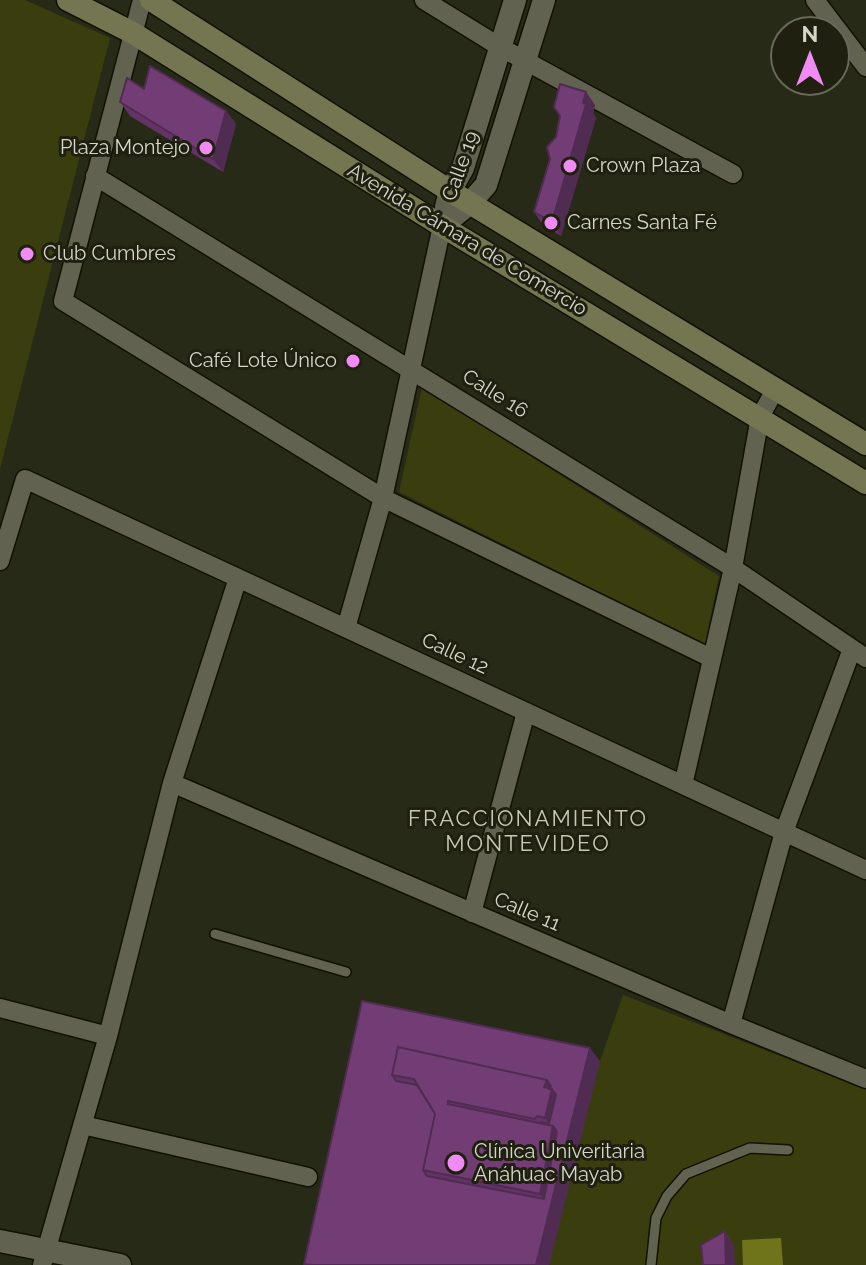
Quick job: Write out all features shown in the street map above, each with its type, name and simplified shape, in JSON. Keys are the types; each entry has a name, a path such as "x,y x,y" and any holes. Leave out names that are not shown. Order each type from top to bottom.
{"main road":[{"name":"Avenida Cámara de Comercio","path":"68,0 133,33 442,226 866,483"},
{"name":"Avenida Cámara de Comercio","path":"151,0 450,191 866,444"}],"street":[{"path":"142,0 63,301 383,498 711,658"},
{"path":"424,0 500,47 733,174"},
{"name":"Calle 19","path":"442,226 450,191 463,168 515,0"},
{"name":"Calle 19","path":"442,226 486,185 544,0"},
{"path":"817,1 866,67"},
{"name":"Calle 16","path":"95,176 733,568 859,654"},
{"path":"346,628 383,498 442,226"},
{"path":"683,785 733,568 760,417 776,388"},
{"name":"Calle 12","path":"0,561 25,479 866,870"},
{"path":"44,1258 108,1036 172,783 238,578"},
{"path":"731,1024 784,832 859,654"},
{"path":"472,913 526,712"},
{"name":"Calle 11","path":"172,783 866,1079"},
{"path":"0,1008 108,1036"},
{"path":"83,1125 308,1177"},
{"path":"0,1241 44,1258 120,1265"}],"lane":[{"path":"215,934 346,972"},
{"path":"651,1265 656,1218 667,1196 686,1174 750,1148 788,1150"}],"green space":[{"name":"Club Cumbres","path":"0,0 25,0 110,38 0,469"},
{"path":"422,387 719,576 705,645 399,492"},
{"path":"623,995 866,1089 866,1265 549,1265 600,1061"}],"shaded area":[{"path":"781,1238 783,1265 743,1265 742,1240"}],"building":[{"name":"Plaza Montejo","path":"150,66 226,111 213,159 120,102 127,78 144,89"},
{"path":"560,84 586,92 583,103 586,104 552,222 534,212 550,159 547,147 556,137 560,116 554,107"},
{"name":"Clínica Univeritaria Anáhuac Mayab","path":"362,1001 590,1048 536,1265 304,1264","holes":["398,1047 547,1080 551,1086 549,1089 556,1095 549,1124 540,1123 553,1126 557,1132 544,1199 427,1176 423,1170 435,1114 417,1085 396,1081 392,1075"]},
{"path":"398,1047 547,1080 544,1087 552,1089 545,1118 537,1116 535,1119 448,1101 448,1104 553,1126 540,1194 423,1170 435,1114 414,1079 392,1075"},
{"path":"725,1231 726,1265 703,1265 701,1245"}],"place":[{"name":"Plaza Montejo","path":"206,148"},
{"name":"Crown Plaza","path":"570,166"},
{"name":"Carnes Santa Fé","path":"551,223"},
{"name":"Club Cumbres","path":"27,254"},
{"name":"Café Lote Único","path":"353,361"},
{"name":"Clínica Univeritaria Anáhuac Mayab","path":"456,1163"}],"district":[{"name":"FRACCIONAMIENTO MONTEVIDEO","path":"528,832"}]}
